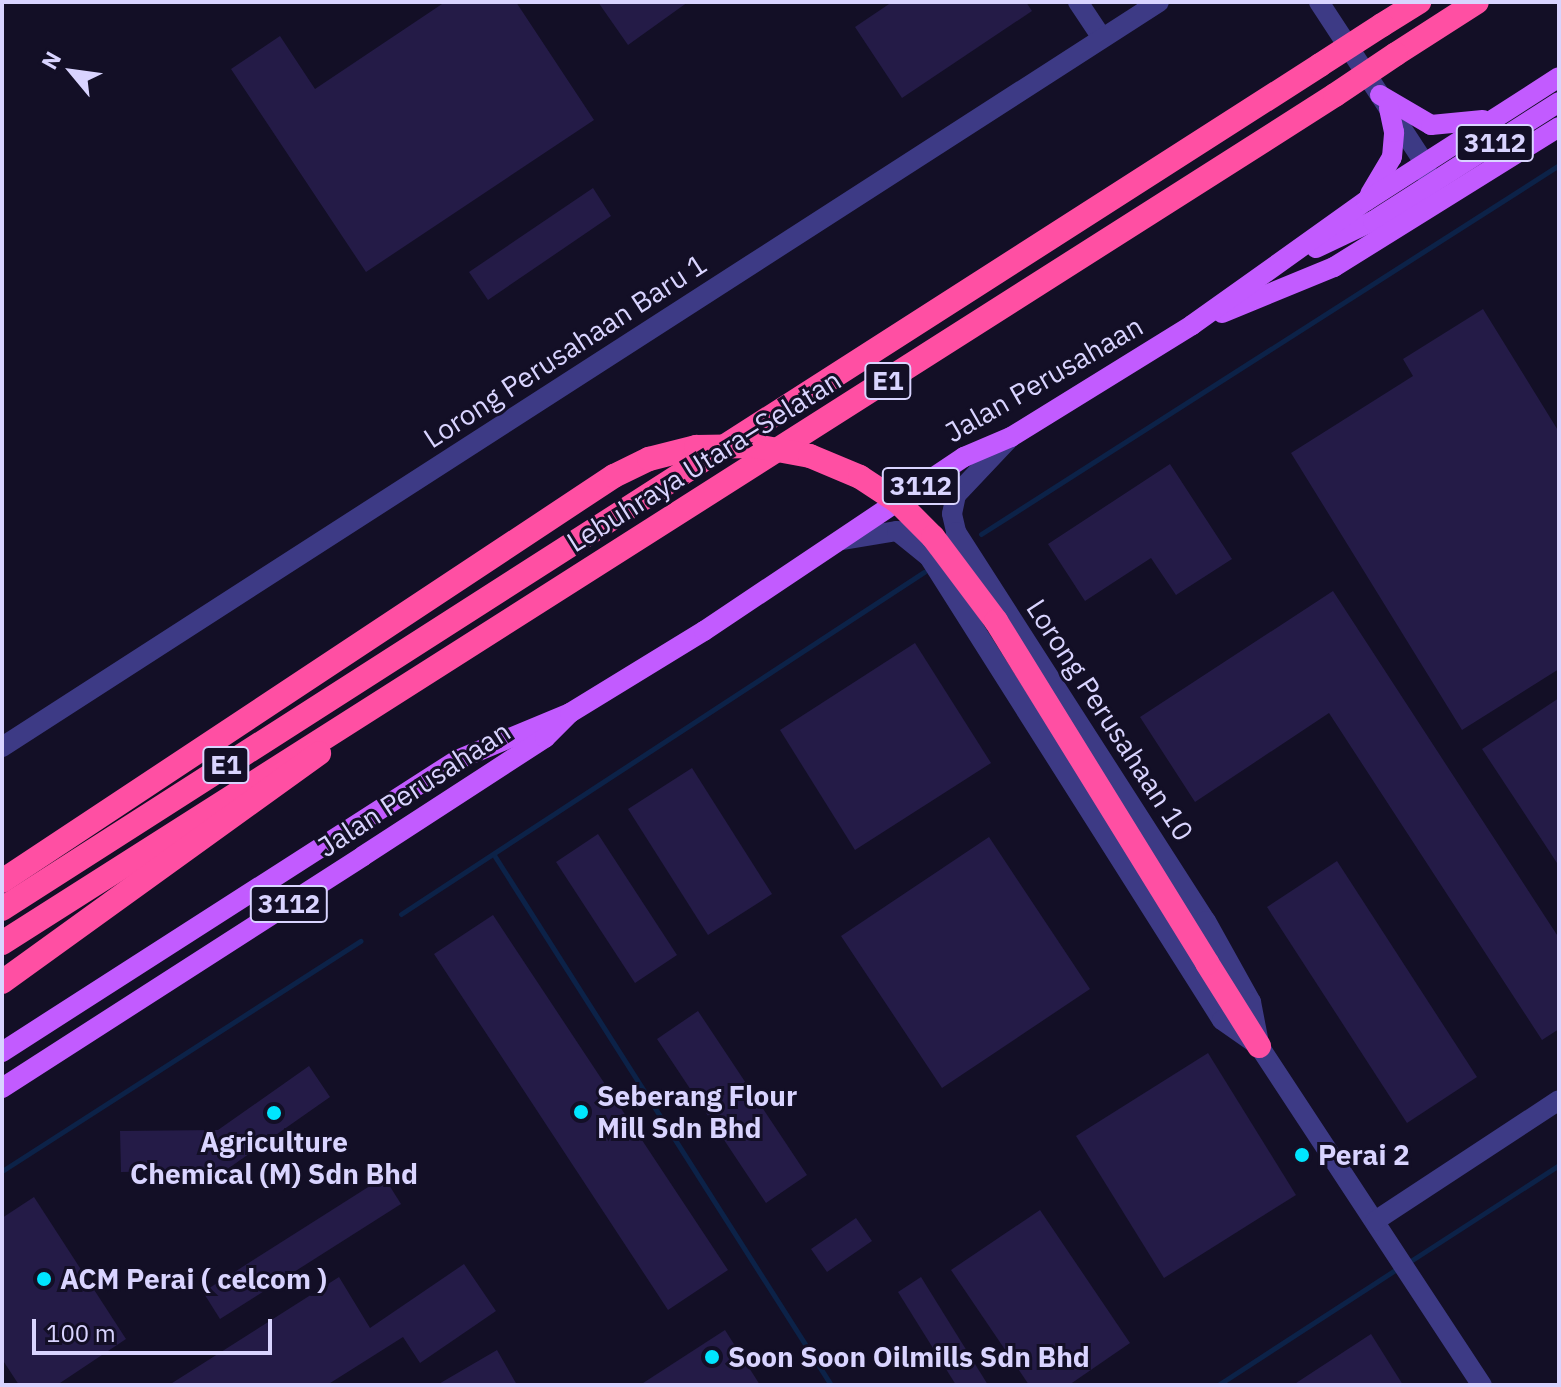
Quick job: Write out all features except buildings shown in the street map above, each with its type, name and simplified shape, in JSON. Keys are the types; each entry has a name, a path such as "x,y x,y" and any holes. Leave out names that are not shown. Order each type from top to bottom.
{"highway":[{"name":"Lebuhraya Utara–Selatan","path":"2,909 1419,2"},
{"name":"Lebuhraya Utara–Selatan","path":"2,943 335,728 1210,178 1477,2"},
{"path":"2,881 614,476 649,459 696,447 756,446 810,456 860,477 898,502 933,537 996,621 1259,1046"},
{"path":"2,982 308,764 335,728"}],"main road":[{"name":"Jalan Perusahaan","path":"1262,273 1373,221 1499,116 1559,77"},
{"path":"1384,102 1431,125 1458,126 1499,116"},
{"path":"1366,201 1392,157 1394,132 1384,102"},
{"name":"Jalan Perusahaan","path":"2,1052 457,760 570,713 964,457 1011,437 1192,325 1366,201 1428,174 1559,102"},
{"path":"1192,325 1306,282 1432,209 1559,127"},
{"name":"Jalan Perusahaan","path":"2,1088 545,738 570,713"},
{"path":"326,845 342,869"}],"street":[{"path":"1078,2 1102,38"},
{"name":"Lorong Perusahaan Baru 1","path":"2,747 1159,2"},
{"path":"1319,2 1428,174 1432,209"},
{"name":"Lorong Perusahaan 10","path":"1011,437 956,495 952,514 956,532 1206,921 1251,1002 1259,1046"},
{"name":"Lorong Perusahaan 10","path":"835,542 897,531 929,557 1222,1020 1259,1046 1482,1385"},
{"path":"1375,1221 1559,1100"}],"waterway":[{"path":"981,534 1559,165"},
{"path":"401,914 924,572"},
{"path":"494,855 831,1385"},
{"path":"2,1171 360,941"},
{"path":"1409,1262 1559,1165"},
{"path":"1218,1385 1400,1267"}],"place":[{"name":"Seberang Flour Mill Sdn Bhd","path":"581,1112"},
{"name":"Agriculture Chemical (M) Sdn Bhd","path":"274,1113"},
{"name":"Perai 2","path":"1302,1155"},
{"name":"ACM Perai ( celcom )","path":"44,1279"},
{"name":"Soon Soon Oilmills Sdn Bhd","path":"712,1357"}]}
